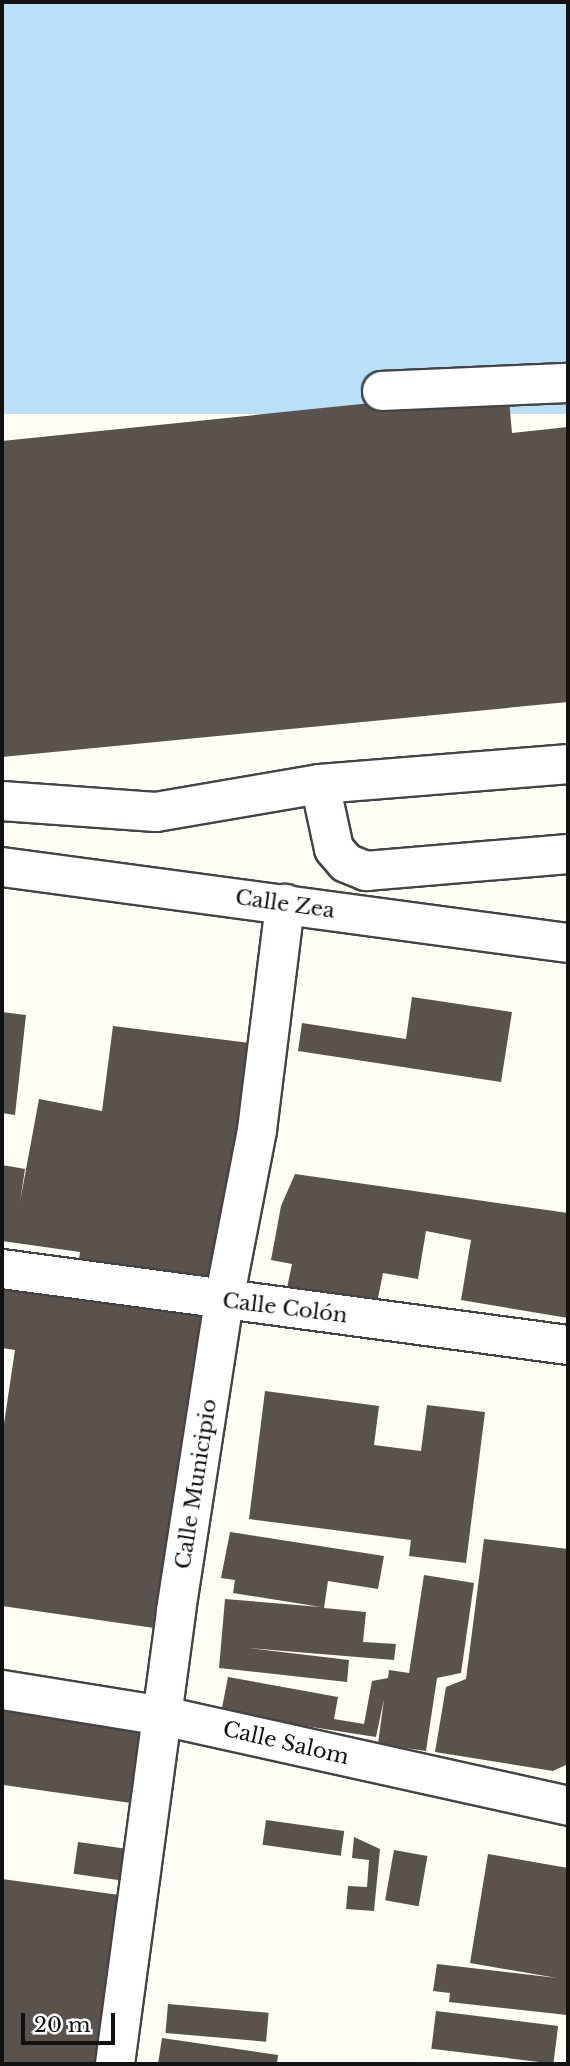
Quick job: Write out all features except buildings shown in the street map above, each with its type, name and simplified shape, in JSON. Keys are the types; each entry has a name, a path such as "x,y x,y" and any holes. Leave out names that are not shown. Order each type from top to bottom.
{"street":[{"path":"382,391 568,383"},
{"path":"2,801 156,812 320,783 568,764"},
{"path":"320,783 334,849 346,863 366,870 568,854"},
{"name":"Calle Zea","path":"2,867 568,943"},
{"name":"Calle Municipio","path":"115,2064 224,1300 257,1130 285,904"},
{"name":"Calle Colón","path":"2,1269 568,1345"},
{"name":"Calle Salom","path":"2,1690 163,1716 568,1807"}],"water":[{"path":"2,2 568,2 568,414 2,414"}]}
